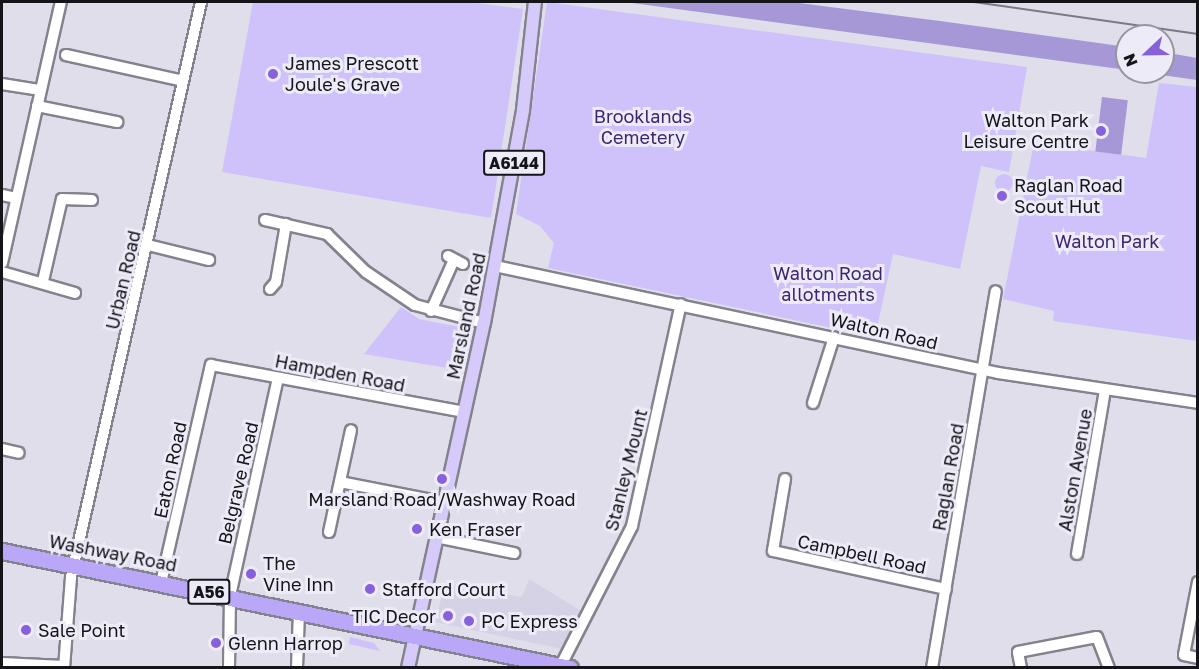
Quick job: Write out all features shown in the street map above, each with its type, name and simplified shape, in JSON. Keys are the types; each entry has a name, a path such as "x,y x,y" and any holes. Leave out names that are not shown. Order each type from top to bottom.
{"highway":[{"name":"Washway Road","path":"2,551 566,666"}],"main road":[{"name":"Marsland Road","path":"416,634 495,266 536,2"},
{"name":"A6144","path":"408,668 416,634"}],"street":[{"path":"2,262 61,2"},
{"name":"Urban Road","path":"64,667 73,565 148,245 201,2"},
{"path":"66,55 183,81"},
{"path":"2,84 41,90"},
{"path":"37,106 117,122"},
{"path":"2,195 16,198"},
{"path":"43,281 63,199 92,200"},
{"path":"265,220 335,238 366,272 430,311 484,323"},
{"path":"277,285 286,224"},
{"path":"148,245 193,260 209,260"},
{"path":"430,311 455,261"},
{"name":"Walton Road","path":"495,266 983,369 1105,391 1197,403"},
{"path":"2,272 43,281 75,293"},
{"name":"Raglan Road","path":"932,668 996,291"},
{"name":"Stanley Mount","path":"566,666 632,526 681,304"},
{"path":"813,402 834,337"},
{"name":"Hampden Road","path":"211,365 464,412"},
{"name":"Eaton Road","path":"161,582 211,365"},
{"name":"Belgrave Road","path":"229,668 230,596 278,378"},
{"name":"Alston Avenue","path":"1077,554 1105,391"},
{"path":"329,532 351,430"},
{"path":"2,449 19,453"},
{"name":"Campbell Road","path":"785,479 773,551 946,589"},
{"path":"340,482 444,502"},
{"path":"436,537 514,553"},
{"path":"1197,582 1184,655 1197,658"},
{"path":"297,668 299,610"},
{"path":"1021,668 1018,652 1097,637 1109,668"},
{"path":"2,663 64,667"}],"shaded area":[{"path":"625,2 791,2 940,21 1115,45 1115,68"},
{"path":"1175,54 1197,58 1197,80 1175,77"},
{"path":"1102,97 1128,100 1121,155 1095,152"},
{"path":"529,579 583,612 566,650 435,622 445,584 522,597"}],"green space":[{"path":"253,2 469,2 523,9 491,218 222,172"},
{"name":"Brooklands Cemetery","path":"547,2 1027,67 1009,172 981,166 960,269 893,254 875,337 548,268 554,243 540,226 516,214"},
{"name":"Walton Park","path":"1159,84 1197,87 1197,341 1053,321 1054,311 1003,299 1034,143 1146,158"},
{"path":"1004,174 1010,177 1013,183 1010,189 1004,192 998,189 995,183 998,177"},
{"path":"401,307 419,319 459,327 465,340 459,370 364,354"},
{"path":"350,637 374,643 380,651 349,644"}],"tram line":[{"path":"974,2 1198,34"}],"place":[{"name":"James Prescott Joule's Grave","path":"273,74"},
{"name":"Walton Park Leisure Centre","path":"1101,131"},
{"name":"Raglan Road Scout Hut","path":"1002,196"},
{"name":"Marsland Road/Washway Road","path":"442,479"},
{"name":"Ken Fraser","path":"417,529"},
{"name":"The Vine Inn","path":"251,574"},
{"name":"Stafford Court","path":"370,589"},
{"name":"TIC Decor","path":"448,616"},
{"name":"PC Express","path":"469,621"},
{"name":"Sale Point","path":"26,630"},
{"name":"Glenn Harrop","path":"216,643"}],"park label":[{"name":"Walton Road allotments","path":"828,284"}]}
